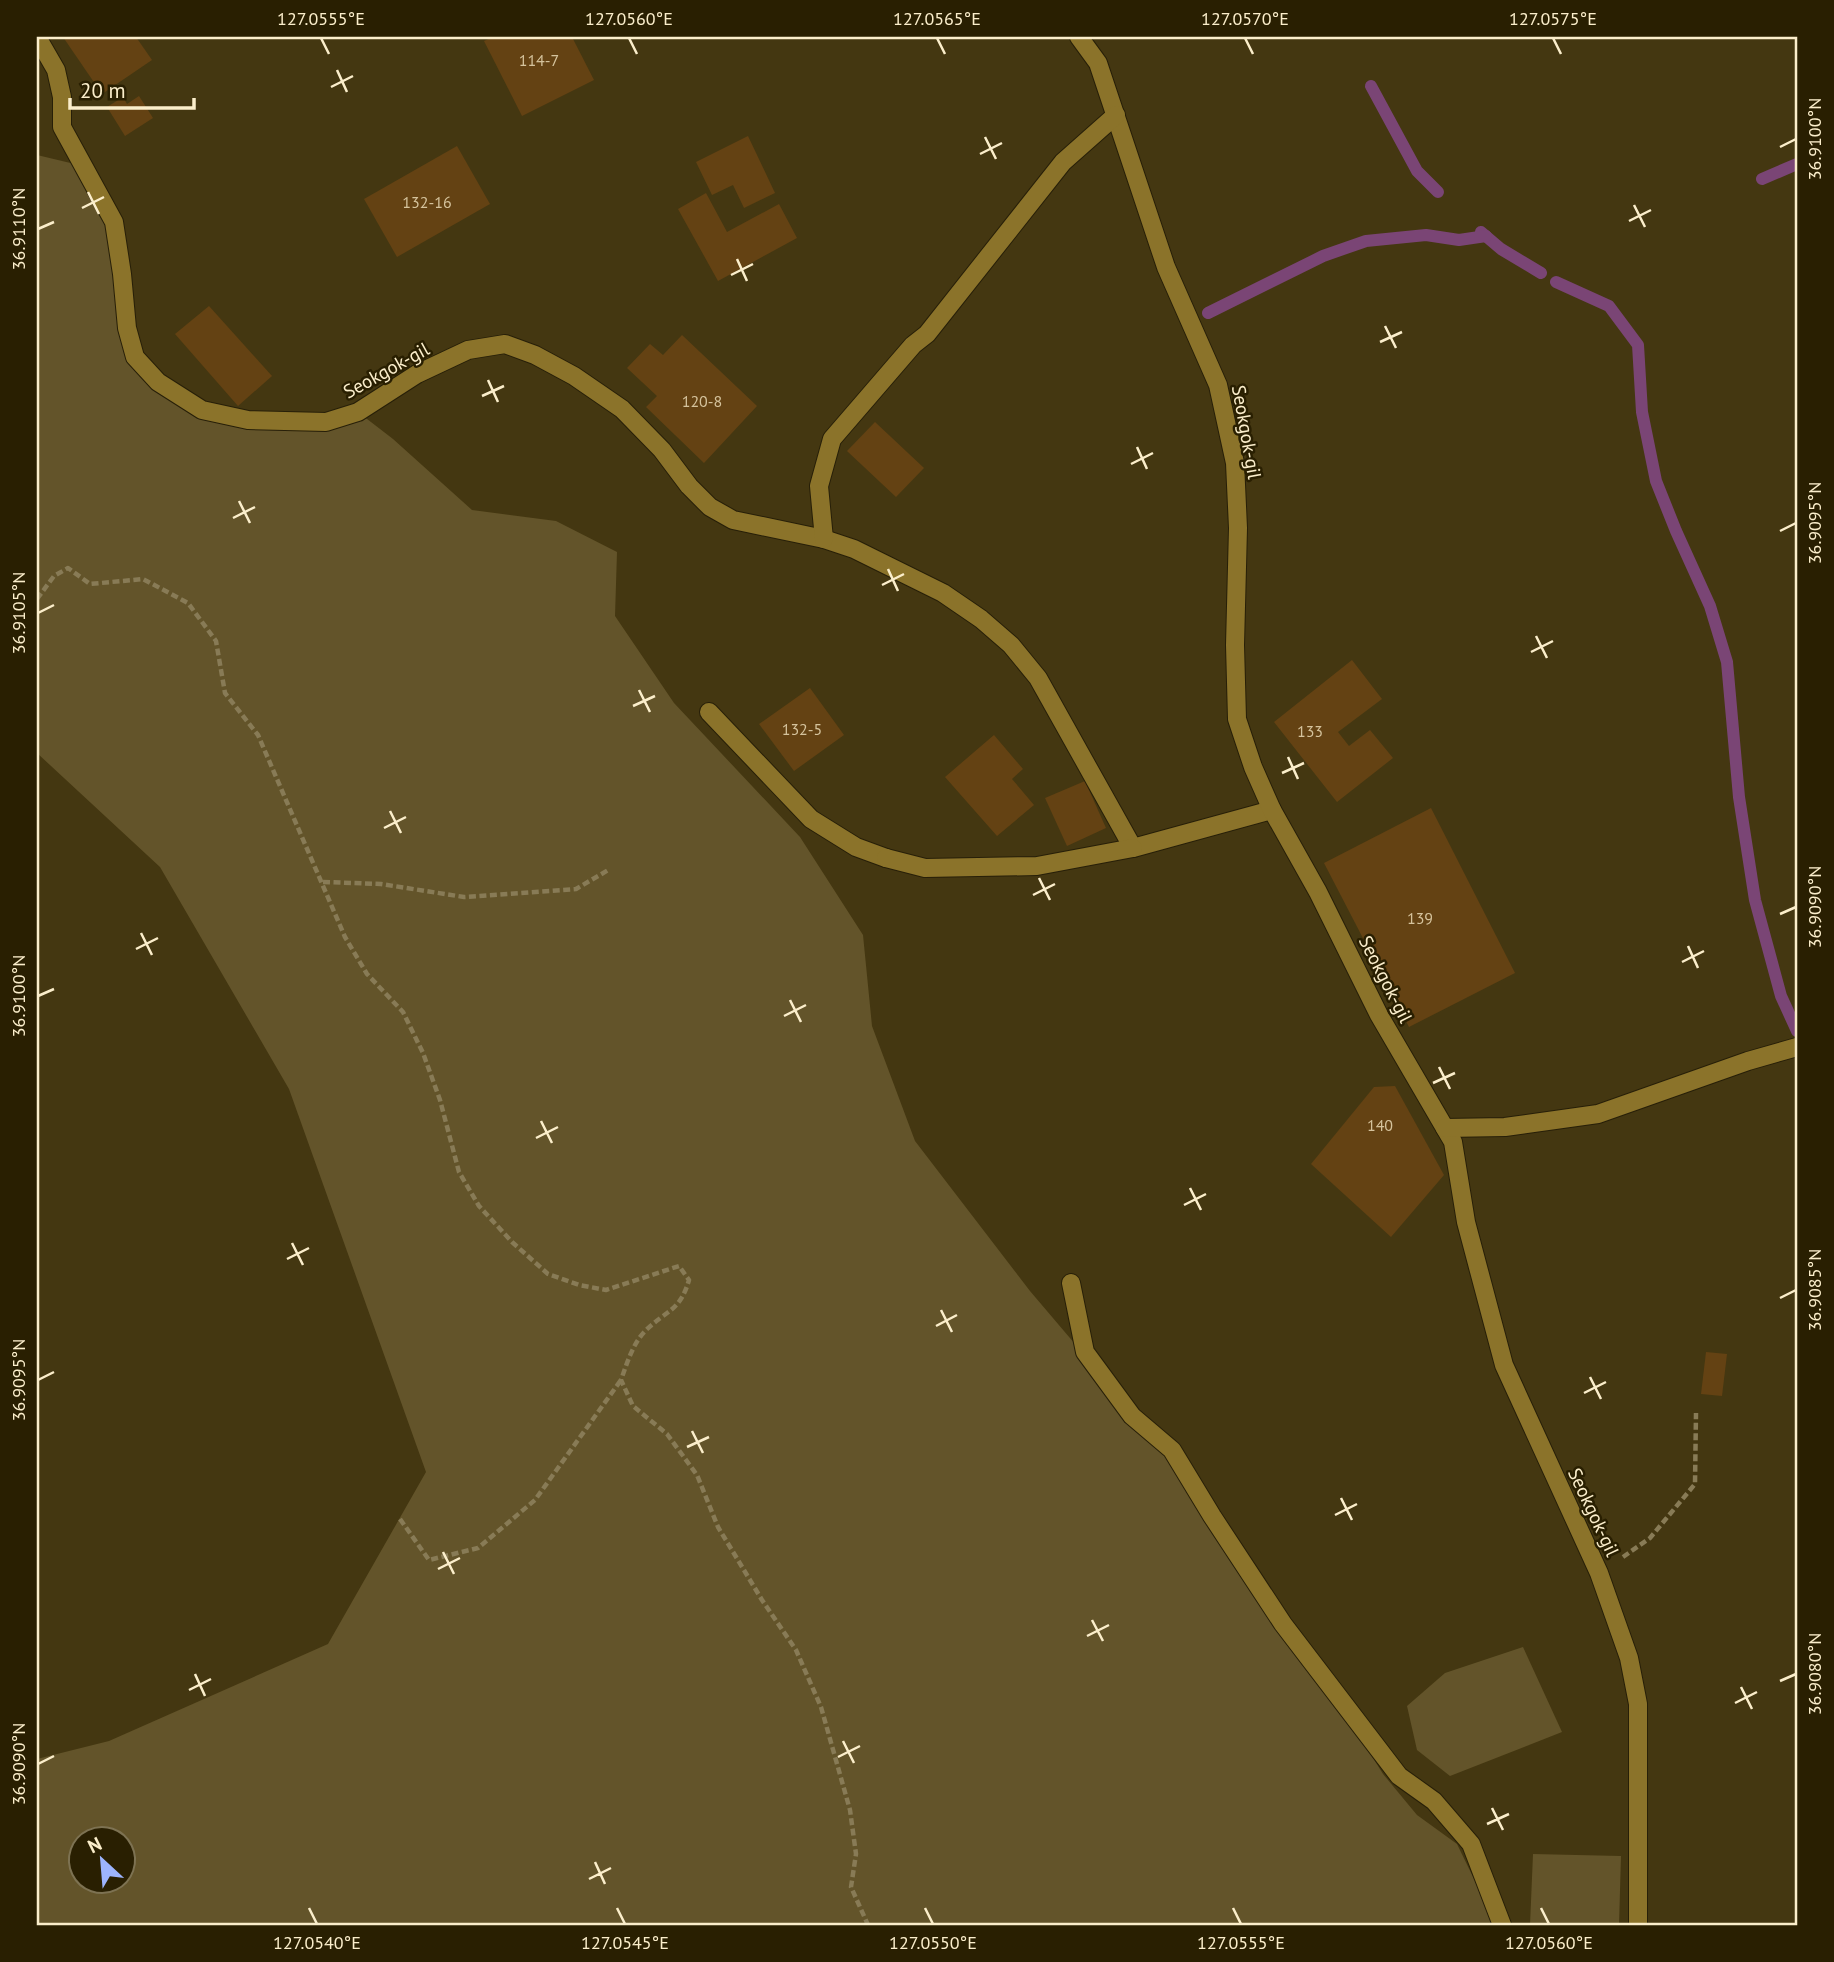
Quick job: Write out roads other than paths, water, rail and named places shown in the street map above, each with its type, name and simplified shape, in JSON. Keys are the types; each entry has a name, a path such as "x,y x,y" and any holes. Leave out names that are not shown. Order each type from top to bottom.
{"street":[{"name":"Seokgok-gil","path":"37,37 56,70 62,97 62,127 114,222 127,328 135,357 158,382 202,410 248,419 326,422 358,412 417,374 468,350 505,344 535,355 574,376 622,409 662,450 689,486 710,507 733,520 824,539 854,549 943,593 981,619 1011,645 1038,678 1133,848"},
{"name":"Seokgok-gil","path":"1079,37 1098,63 1166,267 1218,385 1235,463 1238,528 1235,645 1237,719 1253,767 1272,810 1318,892 1379,1015 1453,1142 1466,1222 1504,1365 1599,1573 1629,1658 1638,1703 1638,1925"},
{"path":"824,539 819,486 832,439 913,345 927,334 1063,162 1116,116"},
{"path":"709,712 811,819 856,847 925,868 1037,866 1133,848 1272,810"},
{"path":"1445,1128 1505,1127 1598,1114 1748,1061 1797,1047"},
{"path":"1070,1283 1084,1352 1132,1416 1172,1450 1283,1624 1399,1776 1434,1801 1471,1844 1502,1925"}],"waterway":[{"path":"1371,86 1417,171 1438,192"},
{"path":"1762,179 1797,164"},
{"path":"1481,232 1501,249 1541,273"},
{"path":"1208,313 1323,256 1366,241 1426,235 1459,240 1486,236"},
{"path":"1556,282 1609,306 1638,345 1642,412 1656,481 1710,606 1727,662 1739,797 1755,900 1781,996 1797,1031"}]}
